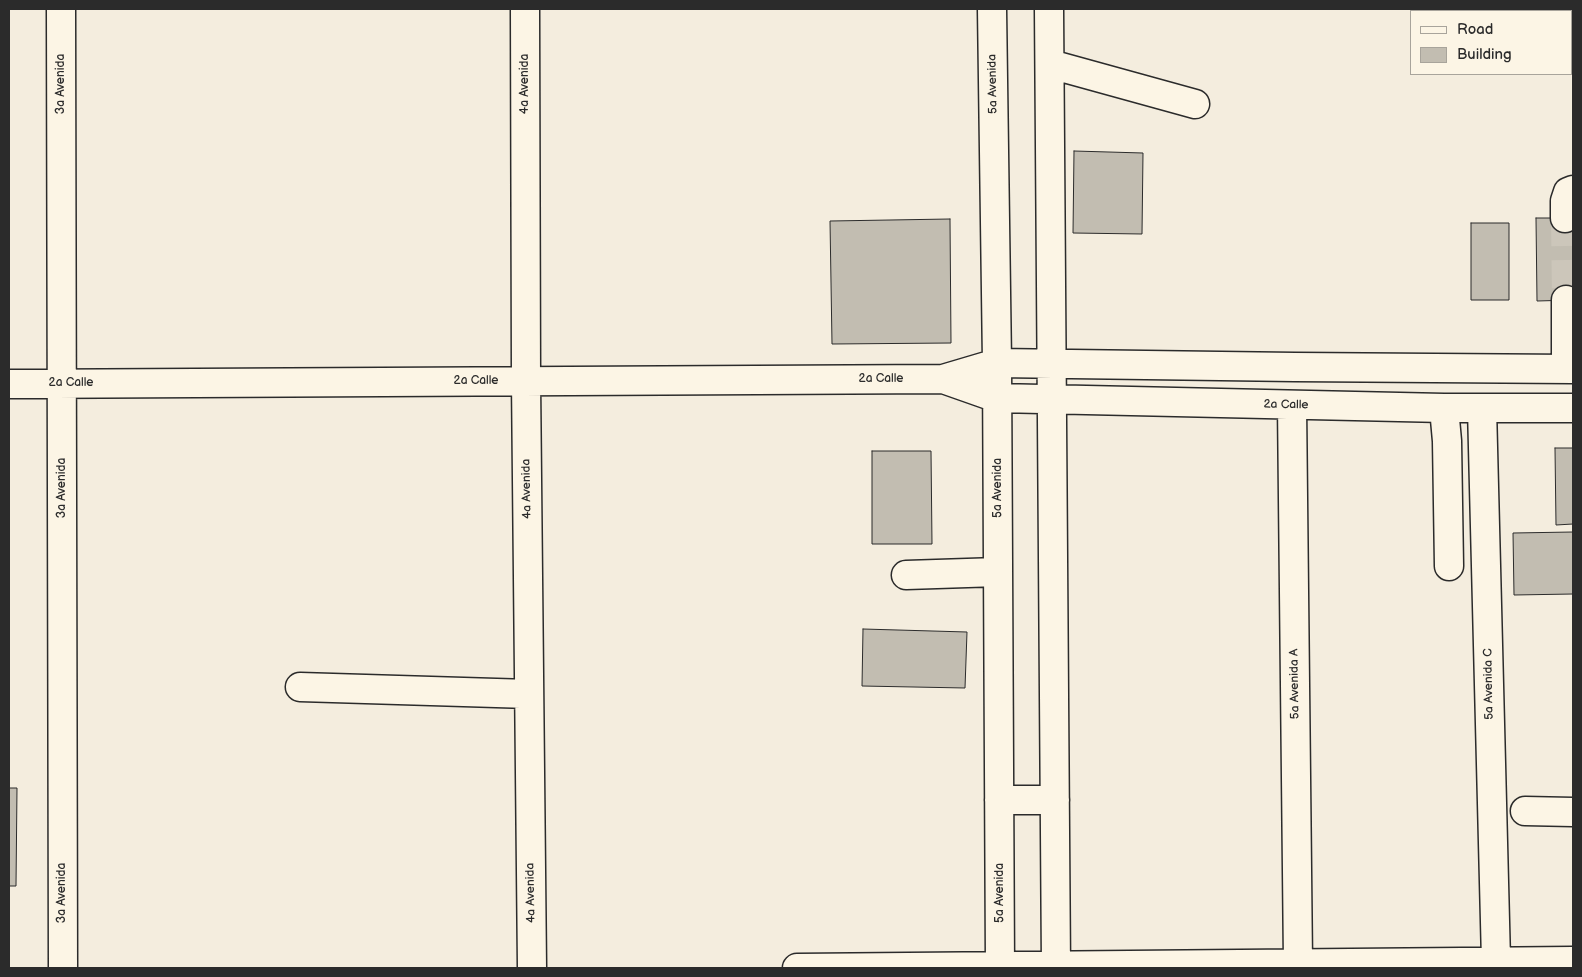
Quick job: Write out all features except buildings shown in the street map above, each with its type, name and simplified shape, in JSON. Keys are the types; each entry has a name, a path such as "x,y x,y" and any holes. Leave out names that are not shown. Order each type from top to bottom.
{"street":[{"name":"3a Avenida","path":"61,9 62,968"},
{"name":"4a Avenida","path":"525,9 526,381 532,968"},
{"name":"5a Avenida","path":"992,9 997,362 1000,967"},
{"path":"1049,9 1056,967"},
{"path":"1050,64 1195,104"},
{"path":"1565,218 1565,201 1568,192 1573,190"},
{"path":"1566,300 1569,369"},
{"name":"2a Calle","path":"9,384 943,378 997,362 1295,368 1569,369"},
{"name":"2a Calle","path":"943,378 997,398 1053,401 1444,408 1573,408"},
{"name":"5a Avenida A","path":"1292,405 1298,963"},
{"path":"1444,408 1447,441 1450,566"},
{"name":"5a Avenida C","path":"1482,408 1496,961"},
{"path":"906,575 998,572"},
{"path":"300,688 529,694"},
{"path":"999,800 1055,800"},
{"path":"1525,811 1573,812"},
{"path":"797,968 1252,966 1298,963 1379,965 1496,961 1570,963"}],"tunnel":[{"path":"1565,218 1566,300"}]}
